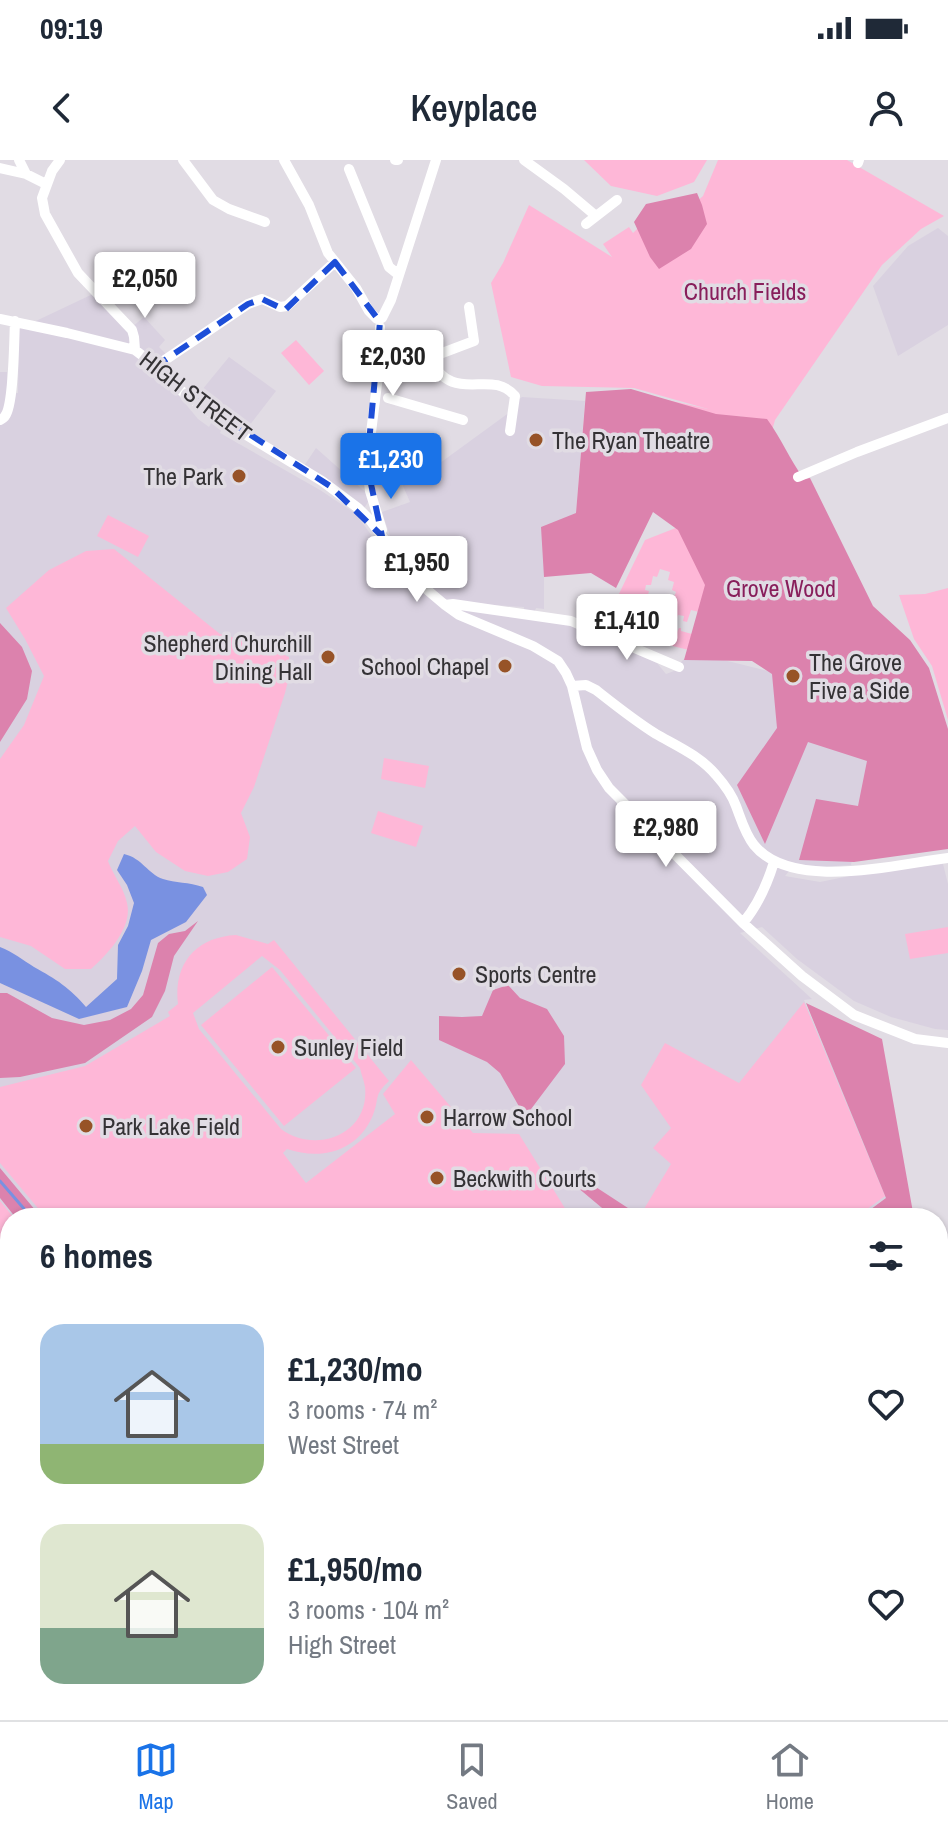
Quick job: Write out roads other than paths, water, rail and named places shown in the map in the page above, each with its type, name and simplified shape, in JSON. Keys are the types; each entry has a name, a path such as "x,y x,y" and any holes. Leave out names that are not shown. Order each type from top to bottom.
{"street":[{"path":"19,160 26,174"},
{"path":"60,160 52,171 42,198 45,214 78,273 132,330 135,350"},
{"path":"183,160 213,200 265,222"},
{"path":"284,160 309,205 323,244 369,311 380,321"},
{"path":"382,536 367,477 372,418 382,396 380,321 391,300 436,160"},
{"path":"524,160 596,216"},
{"path":"0,168 26,174 46,184"},
{"path":"349,169 389,267 399,275"},
{"path":"586,224 617,200"},
{"path":"156,366 248,304 262,299 280,307 287,306 335,262"},
{"path":"379,356 429,358 474,341 469,307"},
{"name":"HIGH STREET","path":"0,319 135,350 212,414 330,486 370,520 412,577 445,605 459,615 549,655 561,665 572,686"},
{"path":"0,420 6,416 11,390 15,321"},
{"path":"429,358 437,372 451,382 495,385 513,393 515,405 510,431"},
{"path":"382,396 463,420"},
{"path":"798,477 948,418"},
{"path":"445,605 571,621 679,667"},
{"path":"948,858 827,873 774,862 751,842 728,791 717,775 596,690 586,685 572,686 587,748 609,788 743,923 802,976 854,1015 915,1039 948,1043"},
{"path":"743,923 762,895 774,862"}],"water":[{"path":"124,854 163,879 203,887 207,895 186,922 151,940 127,1007 79,1019 0,983 0,947 56,980 86,1007 117,979 118,945 128,926 134,903 117,870"}],"waterway":[{"path":"0,1181 23,1208"}],"place":[{"name":"The Ryan Theatre","path":"536,440"},
{"name":"The Park","path":"239,476"},
{"name":"Shepherd Churchill Dining Hall","path":"328,657"},
{"name":"School Chapel","path":"505,666"},
{"name":"The Grove Five a Side","path":"793,676"},
{"name":"Sports Centre","path":"459,974"},
{"name":"Sunley Field","path":"278,1047"},
{"name":"Harrow School","path":"427,1117"},
{"name":"Park Lake Field","path":"86,1126"},
{"name":"Beckwith Courts","path":"437,1178"}],"park label":[{"name":"Church Fields","path":"745,291"},
{"name":"Grove Wood","path":"781,588"}]}
